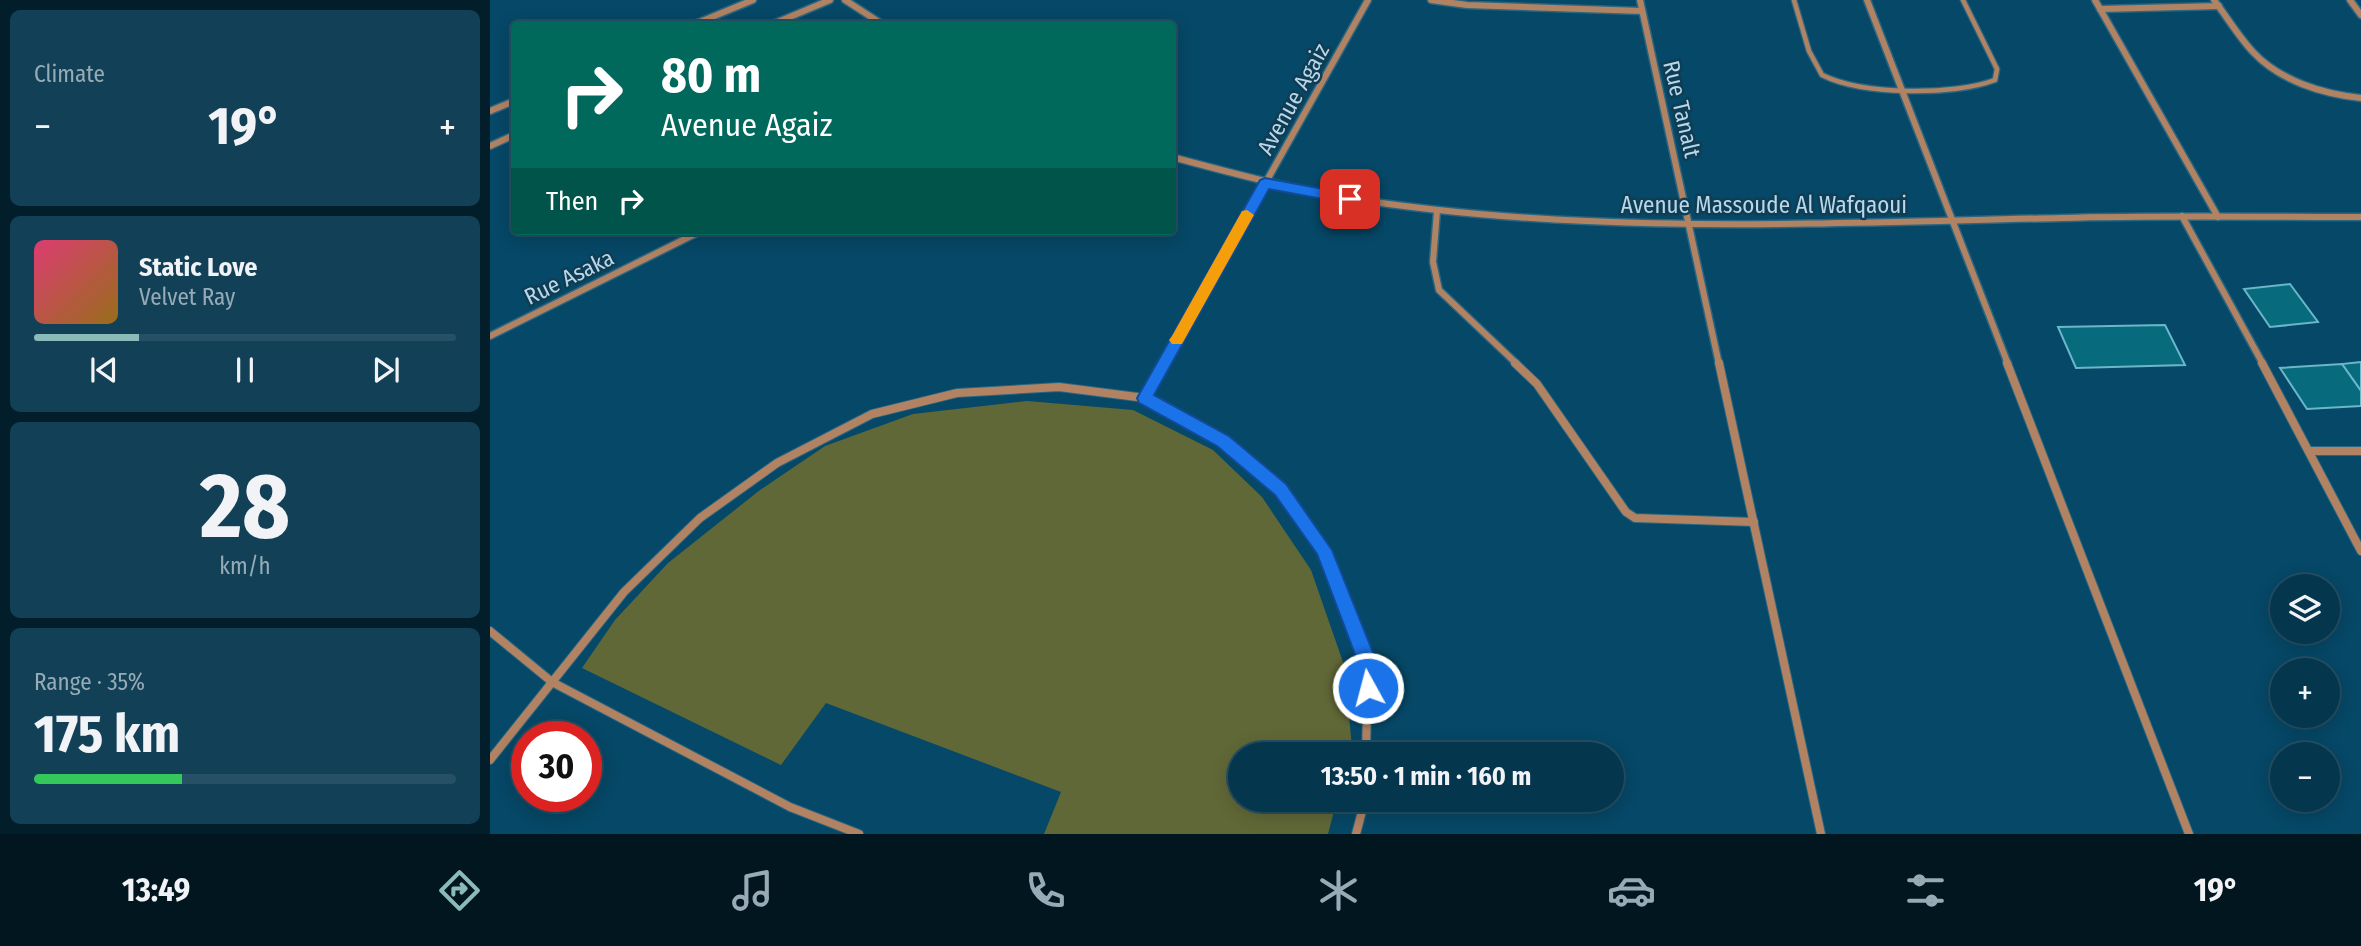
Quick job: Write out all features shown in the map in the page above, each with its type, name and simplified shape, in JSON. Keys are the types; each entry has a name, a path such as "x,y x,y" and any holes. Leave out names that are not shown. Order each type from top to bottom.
{"street":[{"path":"702,21 753,0"},
{"path":"780,21 830,0"},
{"path":"845,0 877,21"},
{"name":"Avenue Agaiz","path":"1144,398 1368,0"},
{"path":"1431,0 1480,5 1642,11"},
{"name":"Rue Tanalt","path":"1640,0 1821,834"},
{"path":"1867,0 2189,834"},
{"path":"2095,0 2218,217"},
{"path":"2214,0 2254,54 2283,74 2322,91 2361,98"},
{"path":"2350,0 2361,15"},
{"path":"2100,9 2219,6"},
{"path":"490,111 511,102"},
{"path":"490,146 511,136"},
{"name":"Avenue Massoude Al Wafqaoui","path":"1176,158 1265,183 1437,211 1605,223 1690,225 2182,216 2361,217"},
{"path":"1437,211 1434,271 1439,290 1536,384 1626,512 1635,518 1754,522"},
{"path":"2182,216 2310,451 2361,551"},
{"name":"Rue Asaka","path":"490,336 693,235"},
{"path":"490,760 624,592 701,518 777,463 872,414 970,392 1059,387 1144,398 1223,441 1280,489 1324,550 1368,665 1366,742"},
{"path":"2310,451 2361,451"},
{"path":"490,631 494,640 552,682 790,807 852,833"},
{"path":"1356,834 1362,812"}],"lane":[{"path":"1794,0 1815,65 1823,76 1844,85 1900,89 1982,87 1995,80 1997,69 1963,0"}],"green space":[{"path":"1027,401 1133,410 1213,450 1262,497 1311,570 1344,665 1352,742 1228,742 1228,812 1334,812 1328,834 1044,834 1061,792 826,703 781,765 582,668 615,620 668,563 760,490 825,446 913,414"}],"building":[{"path":"2290,284 2318,322 2270,327 2244,289"},
{"path":"2165,325 2185,365 2076,368 2058,327"},
{"path":"2361,362 2361,391 2342,364"},
{"path":"2342,364 2361,391 2361,406 2307,409 2280,368"}],"slow traffic":[{"path":"1177,340 1247,215"}],"route":[{"path":"1350,199 1265,183 1144,398 1223,441 1280,489 1324,550 1368,665 1368,688"}]}
